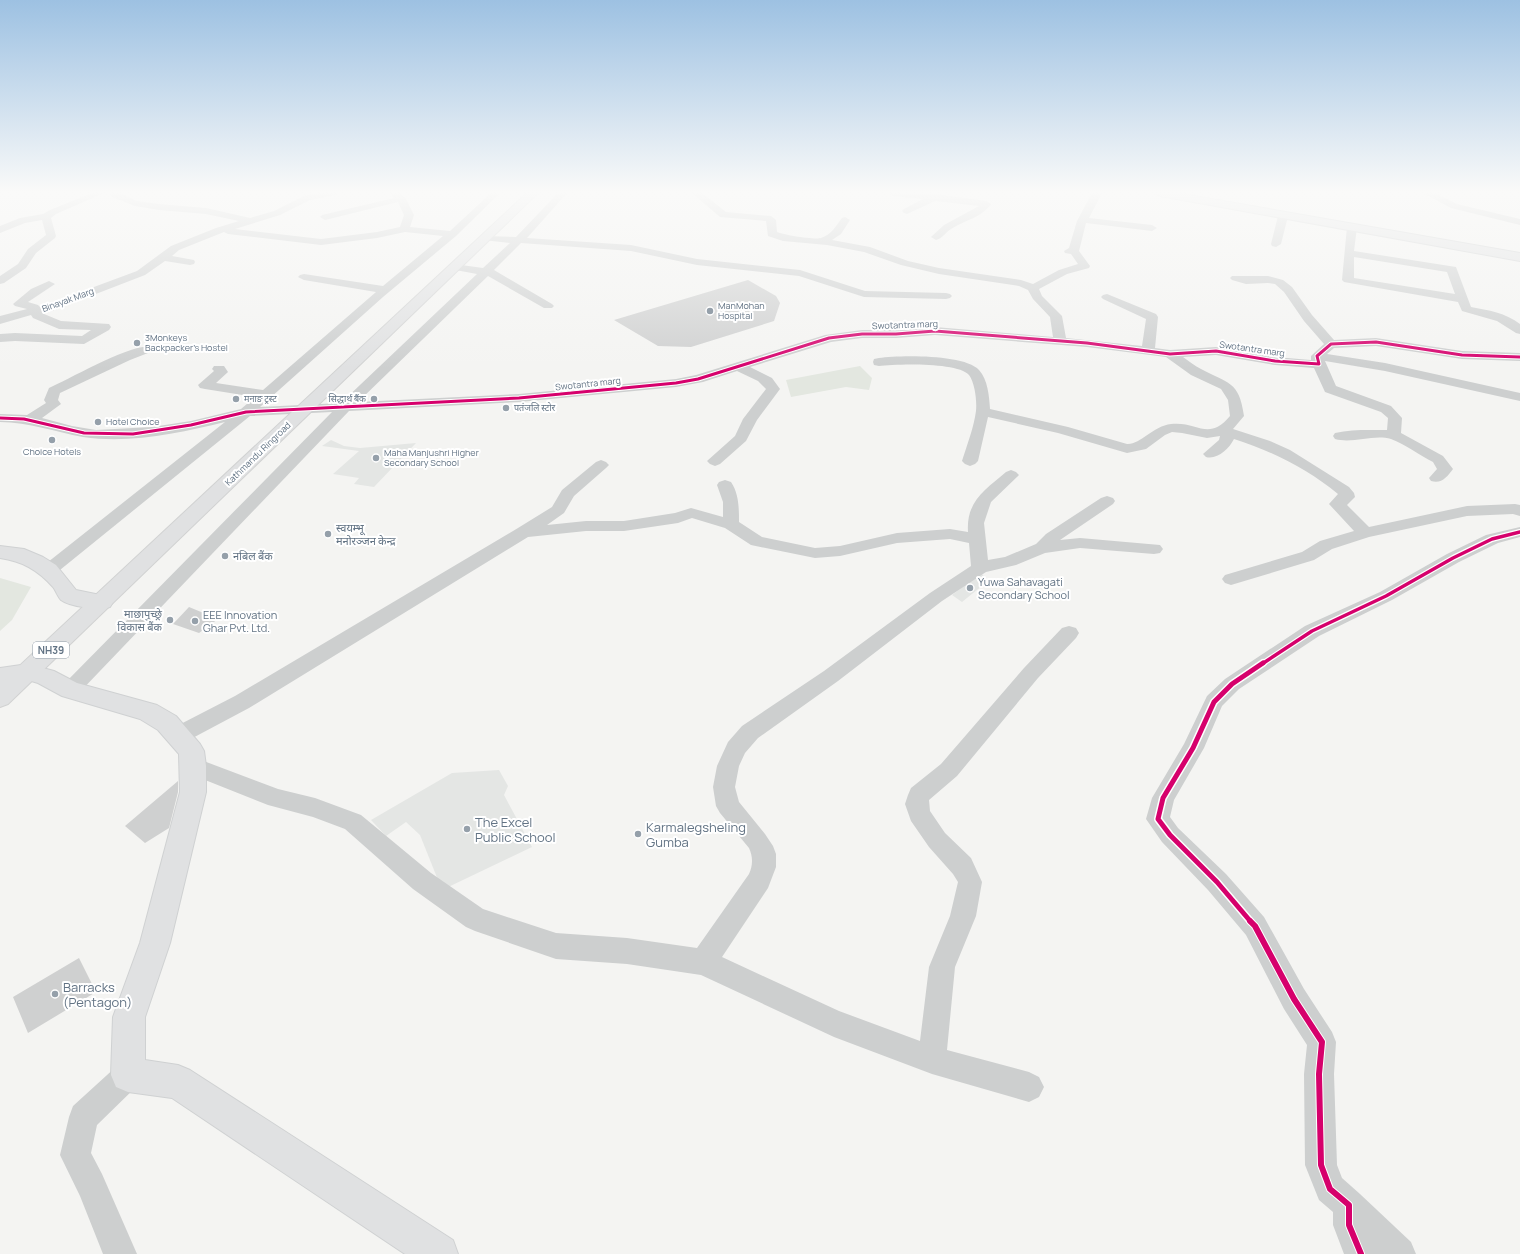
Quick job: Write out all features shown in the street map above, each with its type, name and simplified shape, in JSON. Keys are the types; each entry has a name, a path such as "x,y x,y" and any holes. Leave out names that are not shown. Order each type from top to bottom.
{"main road":[{"name":"Kathmandu Ringroad","path":"0,698 471,252"},
{"path":"1489,252 1520,257"},
{"path":"0,552 17,554 36,562 49,570 69,595 80,599 102,602"},
{"path":"0,677 28,672 46,677 70,690 148,712 167,723 191,751 193,766 193,792 155,943 129,1017 128,1075 178,1082 282,1152 439,1254"}],"street":[{"path":"0,282 22,266 32,252"},
{"name":"Binayak Marg","path":"0,320 37,311 141,273 170,252"},
{"path":"49,570 246,412 431,252"},
{"path":"70,690 345,407 508,252"},
{"path":"648,252 697,262 800,273 864,294 946,296"},
{"path":"873,252 912,265 940,271 1020,283 1034,288 1063,272 1085,266 1072,252"},
{"path":"1463,299 1348,280 1349,252 1452,269 1463,299 1466,309 1498,316 1510,322 1520,330"},
{"path":"162,257 190,262"},
{"path":"1401,261 1401,289"},
{"path":"454,267 487,271 529,293 548,306"},
{"path":"304,277 385,290"},
{"path":"1236,278 1241,280 1263,279 1279,282 1292,295 1309,319 1331,344"},
{"path":"0,338 15,337 84,340 105,327 59,325 37,315 37,311 34,307 19,304 35,291 49,284"},
{"path":"1034,288 1037,297 1056,316 1060,341"},
{"path":"1108,297 1152,317 1148,350"},
{"name":"Swotantra marg","path":"246,412 519,398 676,383 698,379 829,338 862,334 896,334 936,331 1087,342 1170,354 1216,351 1275,361 1318,360 1385,367 1454,384 1520,397"},
{"path":"1394,435 1396,421 1393,414 1386,409 1330,389 1318,360 1331,344 1376,342 1520,357"},
{"path":"31,419 54,404 51,400 54,391 125,357 144,350"},
{"path":"1170,354 1196,372 1226,386 1235,400 1237,416 1227,432 1225,442 1211,454"},
{"path":"879,362 900,360 949,363 972,370 976,376 982,396 983,411 970,461"},
{"path":"715,461 741,438 750,419 773,389 772,385 768,381 737,366"},
{"path":"219,369 221,372 205,385 266,394"},
{"path":"1499,392 1520,409"},
{"path":"983,411 1060,429 1128,449 1140,447 1162,429 1182,428 1200,432 1227,432 1254,440 1276,448 1300,461 1343,490 1347,497 1337,504 1365,533"},
{"path":"0,418 14,417 31,419 66,429 95,434 119,434 177,428 210,422 246,412"},
{"path":"1060,429 1106,448"},
{"path":"1340,436 1362,434 1394,435 1438,459 1445,469 1438,478"},
{"path":"178,735 242,702 524,532 558,510 568,493 601,465"},
{"path":"980,568 976,538 976,523 983,500 1011,475"},
{"path":"725,485 731,502 732,524"},
{"path":"1042,548 1052,538 1107,501"},
{"path":"1231,579 1308,556 1326,545 1365,533 1467,511 1515,509 1520,511"},
{"path":"524,532 586,526 624,526 678,518 691,513 732,524 757,541 815,553 840,551 896,538 950,534 976,538"},
{"path":"1399,1254 1349,1205 1330,1189 1321,1165 1319,1074 1322,1042 1294,999 1255,926 1217,882 1170,835 1158,819 1163,798 1193,748 1214,702 1232,684 1312,631 1386,596 1453,558 1486,542 1520,532"},
{"path":"702,962 759,880 764,867 764,854 757,841 728,806 724,787 728,766 736,748 750,732 831,676 936,597 980,568 1010,561 1042,548 1080,542 1154,549"},
{"path":"932,1060 942,967 963,916 970,882 962,866 937,840 919,814 917,804 919,795 949,770 1031,673 1069,633"},
{"path":"193,766 276,798 315,808 353,822 422,881 475,919 556,946 627,951 702,962 834,1023 932,1060 1029,1087"},
{"path":"120,1254 90,1185 75,1155 84,1117 128,1075"},
{"path":"1349,1205 1349,1225 1362,1254"}],"shaded area":[{"path":"860,366 872,378 869,390 846,387 791,397 786,380"},
{"name":"Maha Manjushri Higher Secondary School","path":"331,440 344,446 360,448 416,443 374,487 354,484 359,478 333,474 359,451 322,446"},
{"name":"Yuwa Sahavagati Secondary School","path":"981,573 988,581 962,602 952,595"},
{"path":"0,578 31,587 12,620 0,631"},
{"name":"The Excel Public School","path":"499,770 508,786 504,795 532,847 442,890 420,835 406,822 386,836 371,820 452,773"}],"building":[{"name":"ManMohan Hospital","path":"748,280 776,296 780,303 774,321 691,347 658,346 614,320"},
{"name":"EEE Innovation Ghar Pvt. Ltd.","path":"189,607 218,619 199,633 173,624"},
{"path":"178,781 178,792 169,828 145,843 125,826"},
{"name":"Barracks (Pentagon)","path":"79,958 96,992 28,1033 13,997"}],"cycle path":[{"path":"0,418 36,421 84,433 133,434 171,429 246,412 519,398 676,383 698,379 829,338 862,334 896,334 935,331 1087,343 1170,354 1216,351 1275,361 1319,364 1317,356 1331,344 1376,342 1462,355 1520,357"},
{"path":"1361,1254 1349,1225 1349,1205 1330,1189 1321,1165 1319,1074 1322,1042 1294,999 1255,926 1217,882 1170,835 1158,819 1163,798 1193,748 1214,702 1232,684 1312,631 1386,596 1453,558 1492,539 1520,532"}],"place":[{"name":"ManMohan Hospital","path":"710,311"},
{"name":"3Monkeys Backpacker's Hostel","path":"137,343"},
{"name":"मनाङ ट्रस्ट","path":"236,399"},
{"name":"सिद्धार्थ बैंक","path":"374,399"},
{"name":"पतंजलि स्टोर","path":"506,408"},
{"name":"Hotel Choice","path":"98,422"},
{"name":"Choice Hotels","path":"52,440"},
{"name":"Maha Manjushri Higher Secondary School","path":"376,458"},
{"name":"स्वयम्भू मनोरञ्जन केन्द्र","path":"328,534"},
{"name":"नबिल बैंक","path":"225,556"},
{"name":"Yuwa Sahavagati Secondary School","path":"970,588"},
{"name":"माछापुच्छ्रे विकास बैंक","path":"170,620"},
{"name":"EEE Innovation Ghar Pvt. Ltd.","path":"195,621"},
{"name":"The Excel Public School","path":"467,829"},
{"name":"Karmalegsheling Gumba","path":"638,834"},
{"name":"Barracks (Pentagon)","path":"55,994"}]}
